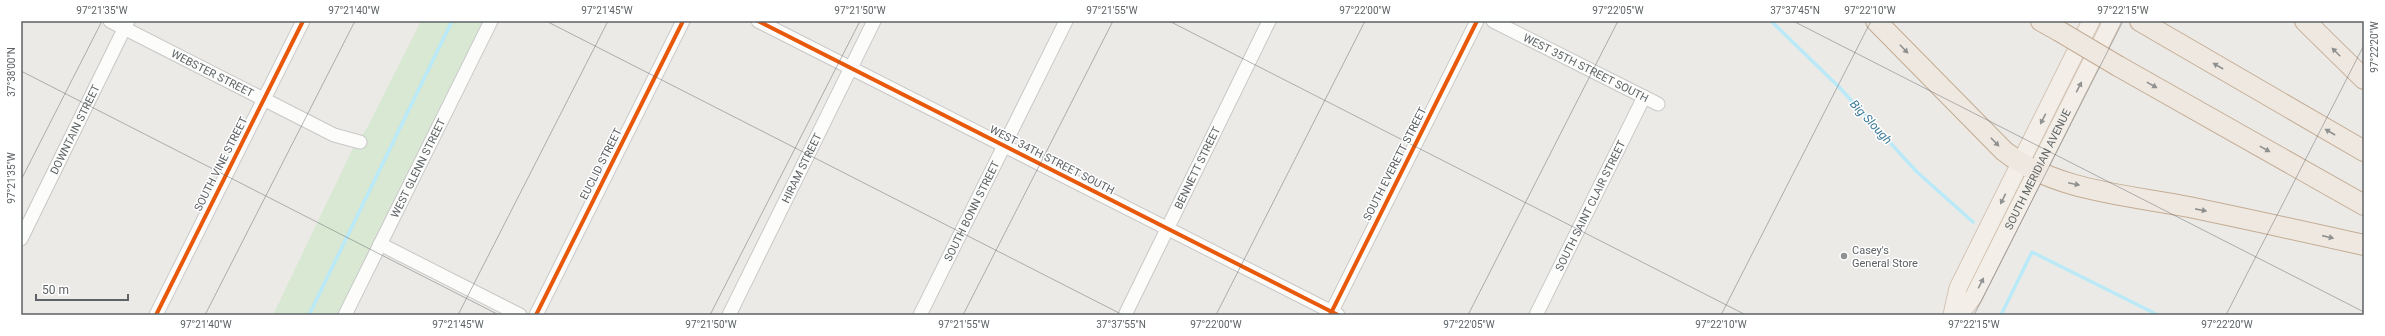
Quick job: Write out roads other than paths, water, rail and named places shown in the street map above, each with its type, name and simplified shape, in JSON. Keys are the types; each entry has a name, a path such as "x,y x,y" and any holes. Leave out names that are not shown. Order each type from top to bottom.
{"highway":[{"path":"1876,21 2004,151 2029,168 2069,184 2244,218 2364,245"},
{"path":"2041,21 2364,205"},
{"path":"2140,21 2364,151"},
{"path":"2305,21 2364,79"}],"main road":[{"name":"SOUTH MERIDIAN AVENUE","path":"1959,315 1974,296 2091,21"},
{"name":"SOUTH MERIDIAN AVENUE","path":"1952,315 1958,288 2029,168 2112,21"}],"street":[{"name":"WEBSTER STREET","path":"110,21 126,25 334,135 360,142"},
{"name":"SOUTH VINE STREET","path":"156,315 303,21"},
{"name":"WEST GLENN STREET","path":"345,315 491,21"},
{"name":"EUCLID STREET","path":"536,315 683,21"},
{"name":"WEST 34TH STREET SOUTH","path":"758,21 1333,314"},
{"name":"HIRAM STREET","path":"729,315 874,21"},
{"name":"SOUTH BONN STREET","path":"920,315 1066,21"},
{"name":"BENNETT STREET","path":"1125,315 1269,21"},
{"name":"SOUTH EVERETT STREET","path":"1333,314 1477,21"},
{"name":"WEST 35TH STREET SOUTH","path":"1493,21 1658,104"},
{"name":"DOWNTAIN STREET","path":"21,239 126,25"},
{"name":"SOUTH SAINT CLAIR STREET","path":"1536,315 1644,97"},
{"path":"380,244 520,315"}],"waterway":[{"path":"309,315 452,21"},
{"name":"Big Slough","path":"1771,21 1839,87 1917,172 1973,222"},
{"path":"2001,315 2032,252 2158,315"}],"place":[{"name":"Casey's General Store","path":"1844,256"}]}
